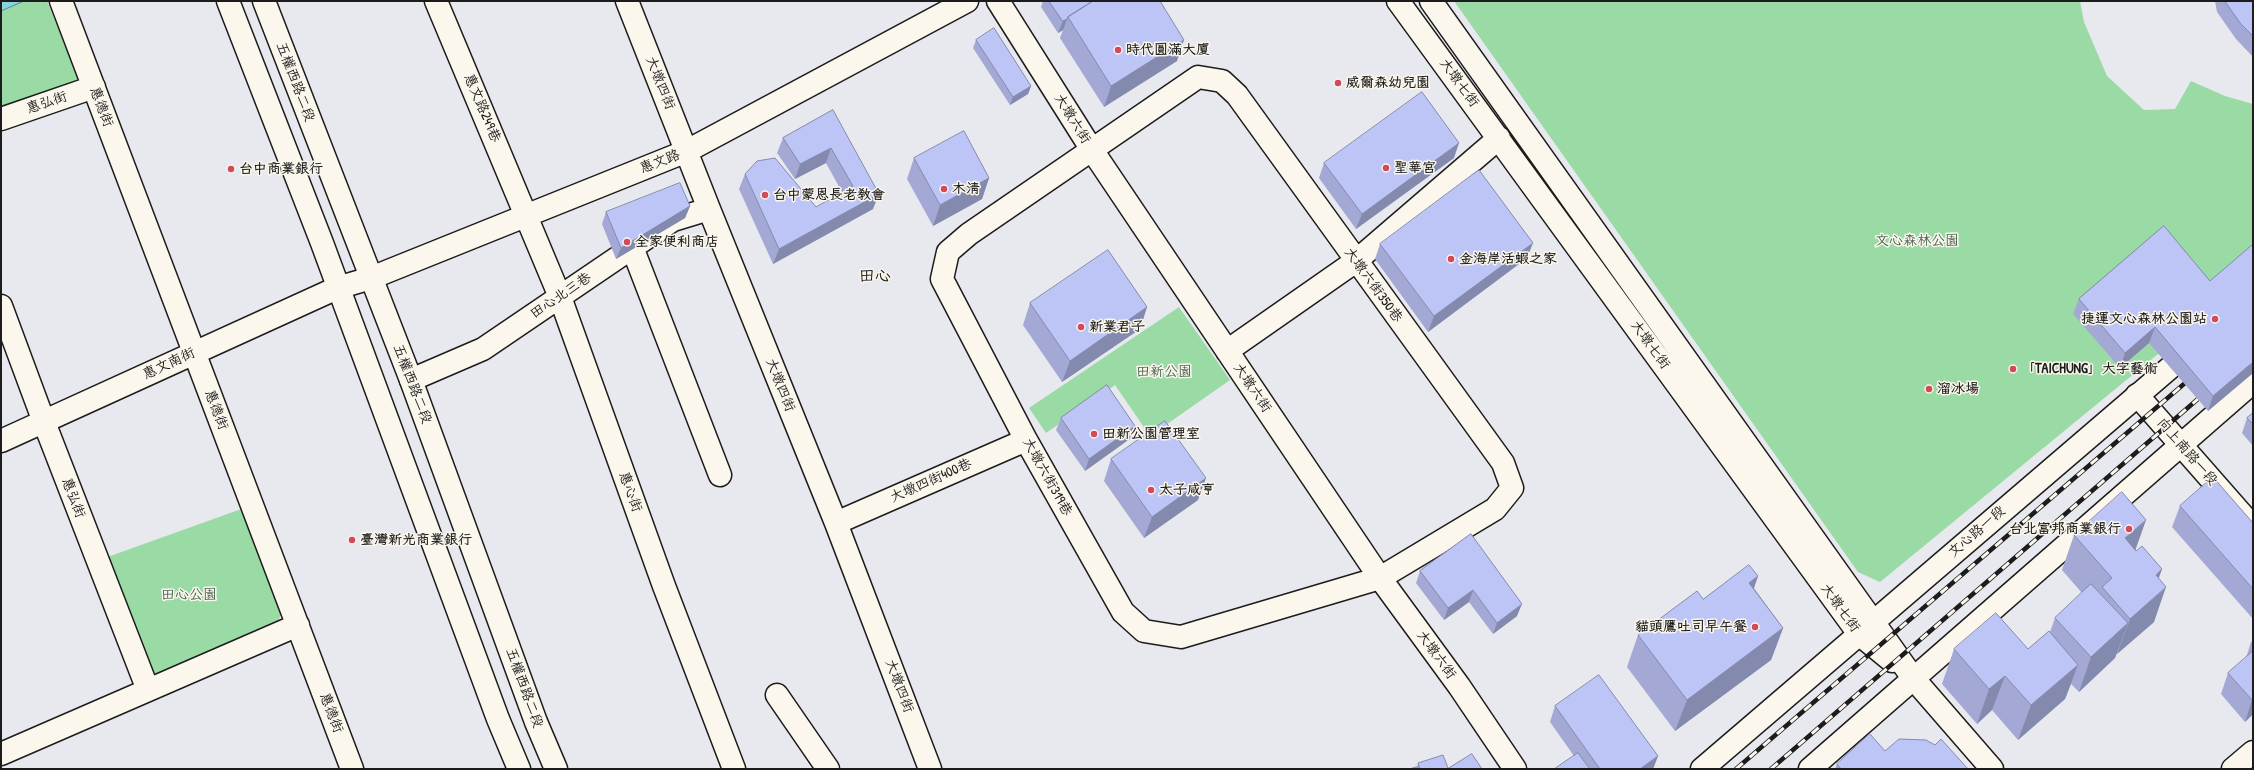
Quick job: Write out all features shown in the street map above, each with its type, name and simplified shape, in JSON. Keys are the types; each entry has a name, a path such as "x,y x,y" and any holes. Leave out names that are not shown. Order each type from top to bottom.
{"street":[{"name":"惠德街","path":"61,1 298,625 349,768"},
{"path":"228,1 338,288 498,720 519,769"},
{"name":"五權西路二段","path":"264,1 411,380 536,722 556,769"},
{"name":"惠文路249巷","path":"436,1 527,214"},
{"name":"大墩四街","path":"628,1 687,151 708,209 836,523 930,769"},
{"name":"惠文路","path":"338,288 371,278 527,214 687,151 967,1"},
{"name":"大墩六街","path":"998,1 1092,150 1227,351 1380,578 1459,686 1515,769"},
{"name":"大墩七街","path":"1398,1 1866,628 1913,678 1992,769"},
{"name":"大墩七街","path":"1431,1 1866,628"},
{"name":"大墩六街350巷","path":"1092,150 1198,77 1222,81 1237,95 1503,463 1512,488 1495,509 1380,578"},
{"name":"惠弘街","path":"1,119 94,87"},
{"path":"1227,351 1356,261 1499,138"},
{"name":"大墩六街319巷","path":"1092,150 969,234 948,252 942,279 1026,440 1123,612 1144,631 1181,637 1380,578"},
{"name":"田心北三巷","path":"411,380 483,349 673,220 708,209"},
{"name":"惠心街","path":"527,214 560,297 664,586 734,769"},
{"path":"632,247 720,475"},
{"name":"惠文南街","path":"1,441 194,352 338,288"},
{"name":"惠弘街","path":"1,306 44,422 148,690"},
{"name":"文心路一段","path":"1702,769 2207,336"},
{"path":"1810,769 2180,444 2253,382"},
{"name":"向上南路一段","path":"2137,395 2253,527"},
{"name":"大墩四街400巷","path":"836,523 1026,440"},
{"path":"1,754 298,625"},
{"path":"777,695 828,769"},
{"path":"2233,769 2253,752"}],"green space":[{"path":"21,1 47,1 80,82 1,108 1,9"},
{"name":"文心森林公園","path":"1454,1 2080,1 2084,22 2107,76 2144,110 2175,109 2191,81 2225,96 2253,104 2253,247 2202,318 1880,582 1858,572"},
{"name":"田新公園","path":"1179,307 1230,380 1150,436 1115,385 1046,433 1029,408"},
{"name":"田心公園","path":"244,508 282,610 277,626 150,680 102,559"}],"water":[{"path":"1,1 24,1 1,11"}],"building":[{"path":"1049,1 1093,1 1063,21"},
{"name":"時代圓滿大廈","path":"1093,1 1160,1 1184,40 1111,86 1068,17"},
{"path":"2225,1 2253,1 2253,36 2241,24"},
{"path":"994,28 1031,86 1013,97 976,40"},
{"name":"聖華宮","path":"1422,92 1459,143 1362,214 1324,163"},
{"path":"833,110 879,194 779,249 745,174 757,161 775,158 816,207 853,186 831,148 800,164 783,138"},
{"path":"964,131 989,178 940,205 914,158"},
{"name":"金海岸活蝦之家","path":"1479,170 1533,243 1434,316 1380,244"},
{"name":"全家便利商店","path":"680,183 690,206 621,248 606,212"},
{"path":"2164,226 2210,281 2253,244 2253,362 2213,396 2155,327 2125,353 2079,299"},
{"name":"新業君子","path":"1108,250 1147,307 1070,361 1030,303"},
{"name":"田新公園管理室","path":"1107,385 1135,426 1089,459 1061,418"},
{"path":"2253,413 2253,424 2247,418"},
{"path":"1165,421 1206,478 1152,517 1111,459"},
{"path":"2213,477 2253,523 2253,589 2180,506"},
{"path":"2122,492 2146,520 2125,538 2136,551 2142,546 2162,569 2156,575 2166,587 2130,619 2102,587 2112,578 2074,535"},
{"path":"1471,534 1522,604 1497,623 1473,590 1448,608 1420,571"},
{"path":"1749,565 1758,576 1749,583 1783,628 1687,700 1638,635 1697,591 1703,599"},
{"path":"2091,584 2128,623 2091,657 2055,618"},
{"path":"1996,613 2028,649 2049,631 2078,665 2031,705 2005,676 1989,689 1954,649"},
{"path":"2253,651 2253,700 2252,700 2228,673"},
{"path":"1599,675 1658,756 1640,769 1600,769 1555,706"},
{"path":"1870,734 1885,751 1899,739 1926,740 1935,745 1941,739 1968,769 1841,769 1837,764"},
{"path":"1578,753 1590,769 1556,768"},
{"path":"1472,754 1482,769 1420,769 1418,763 1443,755 1448,768"}],"railway":[{"path":"1736,769 2192,377"},
{"path":"1771,769 2206,392"}],"place":[{"name":"時代圓滿大廈","path":"1118,50"},
{"name":"威爾森幼兒園","path":"1338,83"},
{"name":"聖華宮","path":"1386,168"},
{"name":"台中商業銀行","path":"231,169"},
{"name":"木清","path":"944,189"},
{"name":"台中蒙恩長老教會","path":"765,195"},
{"name":"全家便利商店","path":"627,242"},
{"name":"金海岸活蝦之家","path":"1451,259"},
{"name":"捷運文心森林公園站","path":"2215,319"},
{"name":"新業君子","path":"1081,327"},
{"name":"「TAICHUNG」大字藝術","path":"2013,369"},
{"name":"溜冰場","path":"1929,389"},
{"name":"田新公園管理室","path":"1094,434"},
{"name":"太子咸亨","path":"1151,490"},
{"name":"台北富邦商業銀行","path":"2129,529"},
{"name":"臺灣新光商業銀行","path":"352,540"},
{"name":"貓頭鷹吐司早午餐","path":"1755,627"}],"district":[{"name":"田心","path":"875,277"}]}
